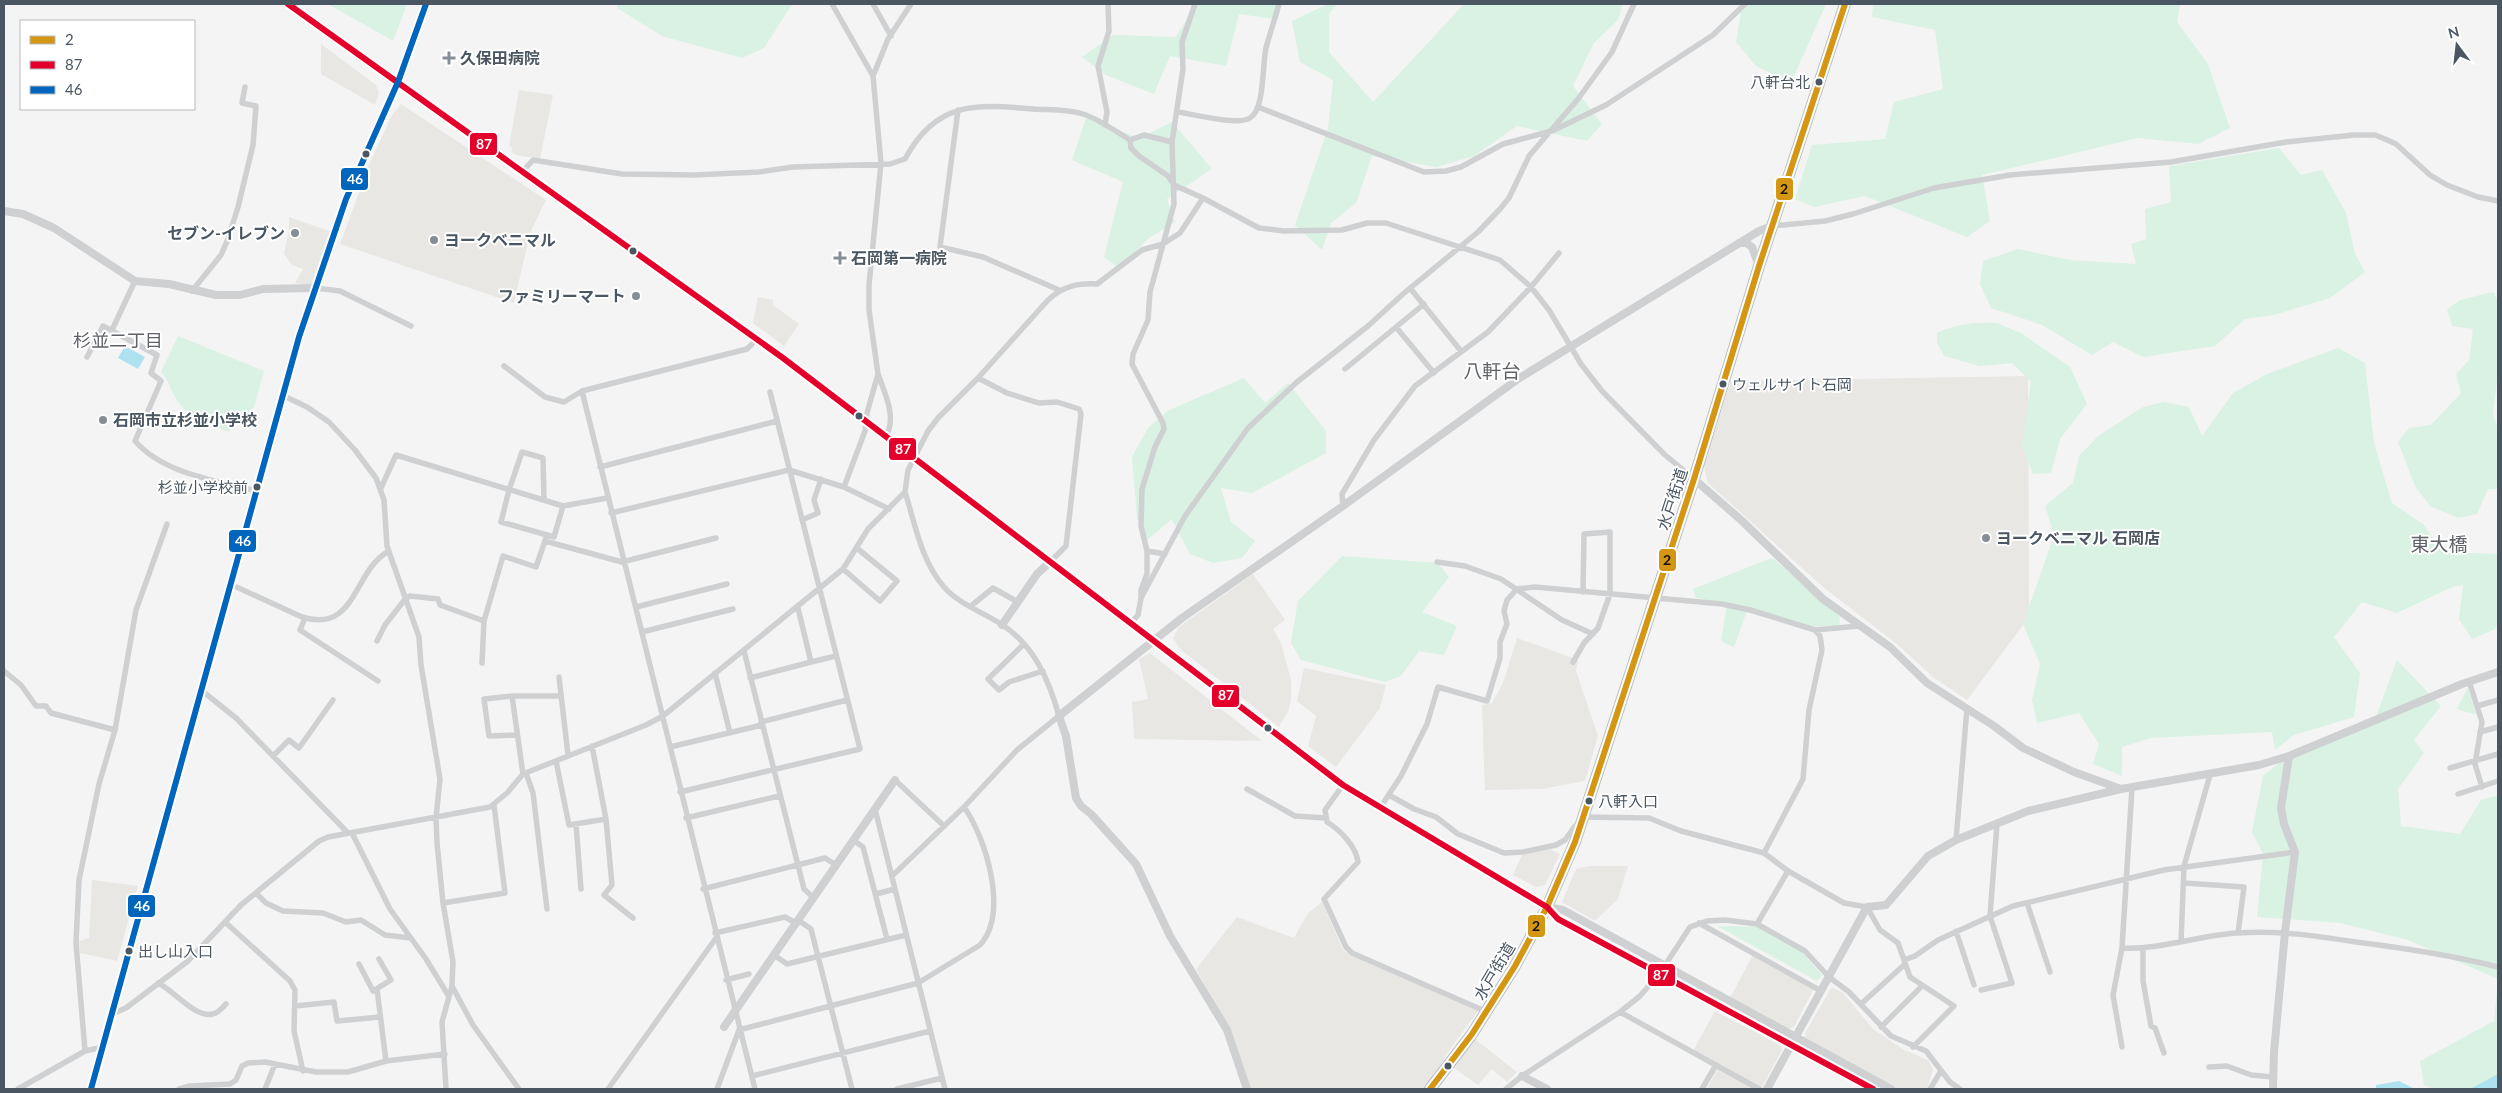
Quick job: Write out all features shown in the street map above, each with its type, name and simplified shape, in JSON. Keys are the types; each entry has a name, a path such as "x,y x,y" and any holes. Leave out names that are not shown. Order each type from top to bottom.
{"highway":[{"name":"水戸街道","path":"1430,1089 1487,1012 1515,966 1547,907 1582,822 1694,479 1759,266 1845,4"}],"main road":[{"path":"288,4 757,339 1343,785 1547,907"},
{"path":"91,1089 282,395 314,288 360,167 398,82 426,4"}],"street":[{"path":"832,4 873,76 881,163 869,285 869,310 878,374 891,417 891,427 886,436"},
{"path":"873,4 890,36"},
{"path":"873,76 890,36 911,4"},
{"path":"1105,125 1107,112 1098,66 1109,31 1108,4"},
{"path":"1131,623 1138,615 1141,590 1147,574 1147,551 1141,526 1142,489 1155,447 1164,429 1163,423 1132,364 1133,354 1148,320 1150,292 1174,204 1172,142 1184,69 1182,42 1195,4"},
{"path":"1178,112 1224,120 1248,120 1258,107 1266,50 1279,4"},
{"path":"1141,598 1185,516 1248,428 1297,382 1368,326 1460,247 1491,219 1509,198 1523,166 1578,99 1612,52 1634,4"},
{"path":"1258,107 1424,172 1446,171 1461,167 1503,144 1552,132 1606,105 1704,40 1746,4"},
{"path":"192,291 220,255 238,207 253,145 256,106 242,104 245,88"},
{"path":"522,172 533,160 622,174 694,175 759,172 793,167 899,162 904,159 924,130 939,118 958,110 983,105 1082,113 1130,140"},
{"path":"958,110 940,247 983,257 1059,290"},
{"path":"1130,140 1144,135 1172,142"},
{"path":"892,876 964,807 1017,750 1182,618 1343,506 1518,379 1759,231 1772,226 1825,221 1934,188 2010,175 2171,162 2286,142 2354,135 2375,135 2385,139 2396,144 2430,175 2447,185 2478,197 2498,200"},
{"path":"1130,140 1131,148 1139,156 1168,176 1174,185 1259,228 1290,231 1342,230 1367,223 1386,223 1500,260 1531,287 1602,391 1664,454 1741,520 1823,599 1890,647 1927,683 1967,708 2023,748 2074,772 2121,789"},
{"path":"1203,198 1180,233 1163,244 1142,250 1098,284 1082,284 1059,290 1037,310 978,378 938,418 928,431 916,459 908,470 905,492 932,570 954,597 1002,625 1024,644 1043,671 1050,684 1066,736 1076,798 1081,806 1091,814 1136,864 1170,936 1227,1030 1247,1089"},
{"path":"4,212 23,214 54,228 135,281 169,284 192,291 216,295 240,295 263,289 314,288 340,291 411,326"},
{"path":"1739,243 1746,243 1752,248 1759,266"},
{"path":"1343,506 1342,494 1374,440 1415,386 1488,332 1531,287 1559,253"},
{"path":"112,330 135,281"},
{"path":"1410,288 1461,351"},
{"path":"1345,369 1424,304"},
{"path":"86,357 104,326 157,355 152,373 161,381 135,441 142,449 165,463 187,473 256,491"},
{"path":"1396,327 1434,373"},
{"path":"504,366 545,397 564,402 582,391 747,349 757,339"},
{"path":"844,487 865,431 878,374"},
{"path":"978,378 1007,393 1039,403 1057,402 1080,409 1081,414 1066,546 1037,574 1002,625"},
{"path":"582,391 622,562 636,606 663,716 703,889 755,1089"},
{"path":"680,792 860,748 770,392"},
{"path":"282,395 307,407 335,427 355,450 381,488 389,551 419,637 421,665 440,779 436,818 443,903 454,962 452,986 442,1022 446,1089"},
{"path":"600,467 777,421"},
{"path":"544,500 543,458 522,452 509,490 501,522 622,562 716,538"},
{"path":"381,488 396,455 563,506 607,498"},
{"path":"611,513 789,470 844,487 889,509"},
{"path":"802,520 818,513 814,500 821,480"},
{"path":"112,1014 126,1008 197,953 225,922 256,893 319,841 350,833 481,810 494,805 524,774 646,725 663,716 798,608 843,569 858,548 868,529 905,492"},
{"path":"546,538 554,537 563,506"},
{"path":"85,1051 76,943 79,880 114,730 136,610 167,524"},
{"path":"1573,662 1584,643 1598,628 1610,594 1610,532 1584,534 1583,592"},
{"path":"482,663 484,621 503,556 536,567 546,538"},
{"path":"843,569 880,601 897,581 858,548"},
{"path":"230,584 313,621 325,620 342,612 375,561 389,551"},
{"path":"1147,551 1165,554"},
{"path":"1438,562 1465,566 1501,579 1562,620 1593,634"},
{"path":"636,606 727,584"},
{"path":"1380,808 1389,795 1427,724 1438,687 1486,701 1500,658 1500,642 1507,624 1504,611 1507,600 1517,590 1536,587 1656,597 1750,610 1815,630 1859,626"},
{"path":"971,606 993,588 1016,602"},
{"path":"406,598 438,600 440,605 484,621"},
{"path":"376,641 385,625 406,598"},
{"path":"798,608 811,662"},
{"path":"642,632 733,609"},
{"path":"306,618 300,630 378,681"},
{"path":"1764,853 1803,779 1809,710 1822,650 1820,636 1815,630"},
{"path":"1024,644 988,679 999,690 1009,682 1043,671"},
{"path":"744,651 797,865 804,889 814,898"},
{"path":"750,678 836,656"},
{"path":"4,671 21,685 36,706 46,706 51,713 114,730"},
{"path":"1389,795 1414,809 1436,817 1458,834 1504,853 1545,848 1565,840 1575,826 1582,822 1649,818 1681,831 1764,853 1788,871 1844,903 1867,907 1886,906 1928,856 1956,840 2028,811 2121,789 2259,766 2498,672"},
{"path":"715,673 730,733"},
{"path":"559,677 568,756"},
{"path":"2469,682 2482,722 2476,760 2482,787"},
{"path":"201,690 236,718 350,833 390,909 448,995"},
{"path":"516,734 489,736 484,699 512,696 561,696"},
{"path":"512,696 516,734 524,774 533,793 547,909"},
{"path":"273,756 289,740 299,748 333,700"},
{"path":"670,747 730,733 847,700"},
{"path":"2477,706 2498,700"},
{"path":"1956,840 1967,708"},
{"path":"2480,732 2498,727"},
{"path":"592,746 606,819 612,885 604,895 632,918"},
{"path":"2450,768 2498,754"},
{"path":"2273,1089 2285,932 2295,852 2284,824 2281,808 2288,756"},
{"path":"556,761 569,825 606,819"},
{"path":"2181,942 2184,866 2210,775"},
{"path":"724,1027 895,780 944,826"},
{"path":"2458,794 2498,781"},
{"path":"1343,785 1325,810 1326,818 1327,822 1337,828 1357,854 1358,862 1324,899 1346,948 1352,953 1487,1012"},
{"path":"2122,1047 2113,995 2122,948 2132,788"},
{"path":"1247,790 1296,816 1326,818"},
{"path":"686,818 779,796"},
{"path":"443,903 505,893 494,805"},
{"path":"739,1030 918,983 980,945 990,929 994,891 979,830 964,807"},
{"path":"875,809 945,1089"},
{"path":"576,824 581,889"},
{"path":"1981,990 2012,983 1990,916 1997,824"},
{"path":"853,840 864,847 887,939"},
{"path":"1861,1004 1904,962 1956,931 2013,906 2125,878 2184,866 2295,852"},
{"path":"703,889 825,858 836,866"},
{"path":"1758,924 1788,871"},
{"path":"2184,883 2244,887 2238,933"},
{"path":"876,894 895,889"},
{"path":"256,893 266,903 284,911 323,913 346,922 361,920 385,934 411,938"},
{"path":"2027,903 2050,972"},
{"path":"1547,907 1563,910 1891,1089"},
{"path":"1547,907 1558,919 1873,1089"},
{"path":"1867,907 1880,930 1898,943 1910,977 1954,1006 1913,1047"},
{"path":"1767,1089 1867,907"},
{"path":"608,1089 715,936 785,917 811,929 852,1089"},
{"path":"1506,1089 1522,1076 1620,1012 1640,996 1660,974 1690,927 1699,923 1725,920 1758,924 1805,951 1829,977 1861,1004 1891,1036 1926,1051 1941,1071 1960,1089"},
{"path":"225,922 290,982 295,990 294,1031 303,1071"},
{"path":"1699,923 1821,991"},
{"path":"1956,931 1974,985"},
{"path":"2122,948 2143,949 2238,933 2285,932 2418,950 2498,966"},
{"path":"774,955 787,964 906,934"},
{"path":"2143,949 2143,981 2150,1017 2164,1053"},
{"path":"359,964 373,991 391,980 379,959"},
{"path":"726,980 749,974"},
{"path":"158,983 183,1002 207,1015 215,1014 226,1004"},
{"path":"452,986 473,1025 518,1089"},
{"path":"1881,1027 1922,986"},
{"path":"377,989 386,1061"},
{"path":"295,1006 334,1002 338,1021 380,1017"},
{"path":"1620,1012 1759,1089"},
{"path":"716,1089 739,1030"},
{"path":"752,1076 930,1031"},
{"path":"18,1089 85,1051 103,1047"},
{"path":"179,1089 190,1086 230,1084 236,1080 242,1066 248,1063 275,1064 303,1071 348,1072 386,1061 445,1054"},
{"path":"265,1089 275,1064"},
{"path":"1702,1089 1716,1066"},
{"path":"2209,1067 2227,1066 2252,1075 2273,1077"},
{"path":"1930,1089 1941,1071"},
{"path":"1522,1076 1547,1089"},
{"path":"897,1089 942,1078"}],"shaded area":[{"path":"321,44 376,85 379,93 375,105 321,74"},
{"path":"519,90 553,95 540,159 516,155 511,151 513,148 509,146"},
{"path":"401,104 546,200 530,233 514,303 340,244 369,165 392,115"},
{"path":"289,217 332,232 313,285 295,283 303,269 292,265 284,254 289,230"},
{"path":"758,297 773,300 773,305 799,324 784,346 753,323"},
{"name":"ウェルサイト石岡","path":"2028,376 2029,617 1967,700 1933,677 1897,644 1823,587 1708,483 1704,466 1731,381"},
{"path":"1253,574 1285,620 1273,629 1281,643 1291,680 1291,700 1288,712 1279,727 1180,649 1173,638 1179,627"},
{"path":"1517,638 1578,660 1576,671 1598,736 1585,781 1542,789 1485,790 1482,705 1492,703 1503,683"},
{"path":"1150,653 1262,741 1134,739 1132,702 1148,699 1139,659"},
{"path":"1304,668 1386,685 1380,708 1336,767 1308,746 1316,716 1297,701"},
{"path":"1550,849 1560,854 1545,885 1536,887 1513,875 1523,853"},
{"path":"1590,866 1628,866 1618,899 1595,921 1562,902 1576,869"},
{"path":"92,880 138,886 117,961 80,953 79,941 89,938"},
{"path":"1322,902 1343,950 1352,956 1478,1011 1448,1052 1439,1069 1422,1089 1251,1089 1231,1033 1196,969 1237,917 1294,938 1308,913"},
{"path":"1753,955 1813,990 1794,1027 1787,1029 1730,998"},
{"path":"1832,987 1843,993 1873,1029 1904,1050 1928,1060 1933,1069 1927,1089 1897,1089 1806,1038 1805,1033"},
{"path":"1715,1011 1780,1045 1782,1050 1761,1089 1707,1089 1719,1066 1693,1051"},
{"path":"1475,1039 1517,1072 1507,1082 1492,1069 1478,1085 1454,1068"}],"green space":[{"path":"328,4 407,4 393,41"},
{"path":"617,4 796,4 791,6 764,48 742,58 662,36 617,8"},
{"path":"1196,4 1277,4 1273,19 1239,14 1226,66 1170,56 1154,94 1106,75 1082,57 1113,35 1176,37"},
{"path":"1328,4 1338,4 1329,14 1329,52 1373,102 1464,4 1623,4 1618,20 1594,43 1573,86 1602,124 1587,141 1517,126 1474,156 1436,167 1372,156 1356,203 1331,223 1322,250 1295,225 1328,128 1333,80 1300,62 1292,21"},
{"path":"1746,4 1826,4 1791,83 1756,66 1736,42 1741,12"},
{"path":"1873,4 2180,4 2177,22 2208,64 2230,128 2198,144 2138,138 1982,175 1990,221 1967,237 1865,196 1814,207 1795,199 1812,145 1885,139 1894,102 1943,89 1935,30 1872,17"},
{"path":"1086,118 1139,138 1172,122 1212,169 1167,199 1175,222 1149,238 1118,268 1104,257 1123,182 1072,160"},
{"path":"2279,148 2301,175 2322,170 2346,213 2355,254 2365,272 2330,298 2274,315 2245,319 2215,346 2143,357 2113,342 2092,355 2042,325 1991,308 1980,284 1983,261 2018,249 2070,260 2136,264 2131,244 2146,239 2145,209 2171,202 2169,166"},
{"path":"2493,292 2498,301 2498,372 2493,414 2498,429 2498,489 2488,489 2477,514 2458,518 2430,506 2415,486 2398,442 2409,428 2431,425 2461,393 2456,374 2469,360 2473,329 2452,326 2447,309 2460,300"},
{"path":"1973,323 1996,323 2021,333 2070,367 2087,404 2060,439 2051,473 2033,474 2022,446 2031,382 2012,363 1980,366 1944,356 1937,343 1937,333 1951,328"},
{"path":"178,336 264,371 254,407 228,432 183,408 161,372"},
{"path":"2338,348 2365,363 2374,443 2392,503 2423,524 2443,552 2498,554 2498,622 2495,629 2472,639 2459,619 2463,585 2452,587 2397,613 2362,602 2334,637 2360,673 2354,717 2294,735 2275,750 2272,732 2151,738 2122,747 2122,776 2093,764 2099,744 2079,713 2037,723 2032,700 2040,664 2023,624 2054,535 2045,506 2073,483 2079,456 2098,436 2143,407 2163,402 2189,407 2202,436 2233,393 2267,374"},
{"path":"1244,378 1265,403 1288,383 1326,431 1326,453 1252,493 1221,488 1231,522 1255,541 1242,558 1213,563 1190,554 1172,519 1146,541 1137,518 1132,457 1148,428 1169,410"},
{"path":"1342,556 1438,563 1449,577 1422,612 1457,626 1444,655 1419,651 1401,676 1385,682 1301,660 1291,643 1298,601"},
{"path":"1769,559 1774,559 1840,617 1839,625 1806,627 1748,608 1734,647 1721,641 1727,604 1696,598 1693,589"},
{"path":"2397,660 2441,706 2414,740 2424,753 2398,789 2401,826 2460,834 2481,800 2498,795 2498,979 2408,940 2340,923 2257,917 2263,854 2252,832 2263,776 2297,748 2374,722"},
{"path":"2468,687 2476,715 2457,709"},
{"path":"1717,926 1759,927 1800,950 1822,975 1817,981"},
{"path":"2498,982 2498,1083 2472,1090 2440,1089 2424,1085 2420,1061 2494,1021"}],"water":[{"path":"125,346 145,357 138,369 118,358"},
{"path":"2498,1074 2498,1089 2470,1089"},
{"path":"2399,1081 2415,1089 2376,1089 2376,1085"}],"transit line":[{"name":"87","path":"288,4 783,358 1343,785 1547,907 1558,919 1873,1089"},
{"name":"46","path":"91,1089 299,337 346,199 398,82 426,4"},
{"name":"2","path":"1430,1089 1472,1034 1515,966 1547,907 1575,842 1694,479 1759,266 1845,4"}],"place":[{"name":"久保田病院","path":"449,58"},
{"name":"八軒台北","path":"1819,82"},
{"name":"セブン-イレブン","path":"295,233"},
{"name":"ヨークベニマル","path":"434,240"},
{"name":"石岡第一病院","path":"840,258"},
{"name":"ファミリーマート","path":"636,296"},
{"name":"ウェルサイト石岡","path":"1723,384"},
{"name":"石岡市立杉並小学校","path":"103,420"},
{"name":"杉並小学校前","path":"257,487"},
{"name":"ヨークベニマル 石岡店","path":"1986,538"},
{"name":"八軒入口","path":"1589,801"},
{"name":"出し山入口","path":"129,951"}],"district":[{"name":"杉並二丁目","path":"118,341"},
{"name":"八軒台","path":"1492,371"},
{"name":"東大橋","path":"2439,544"}]}
